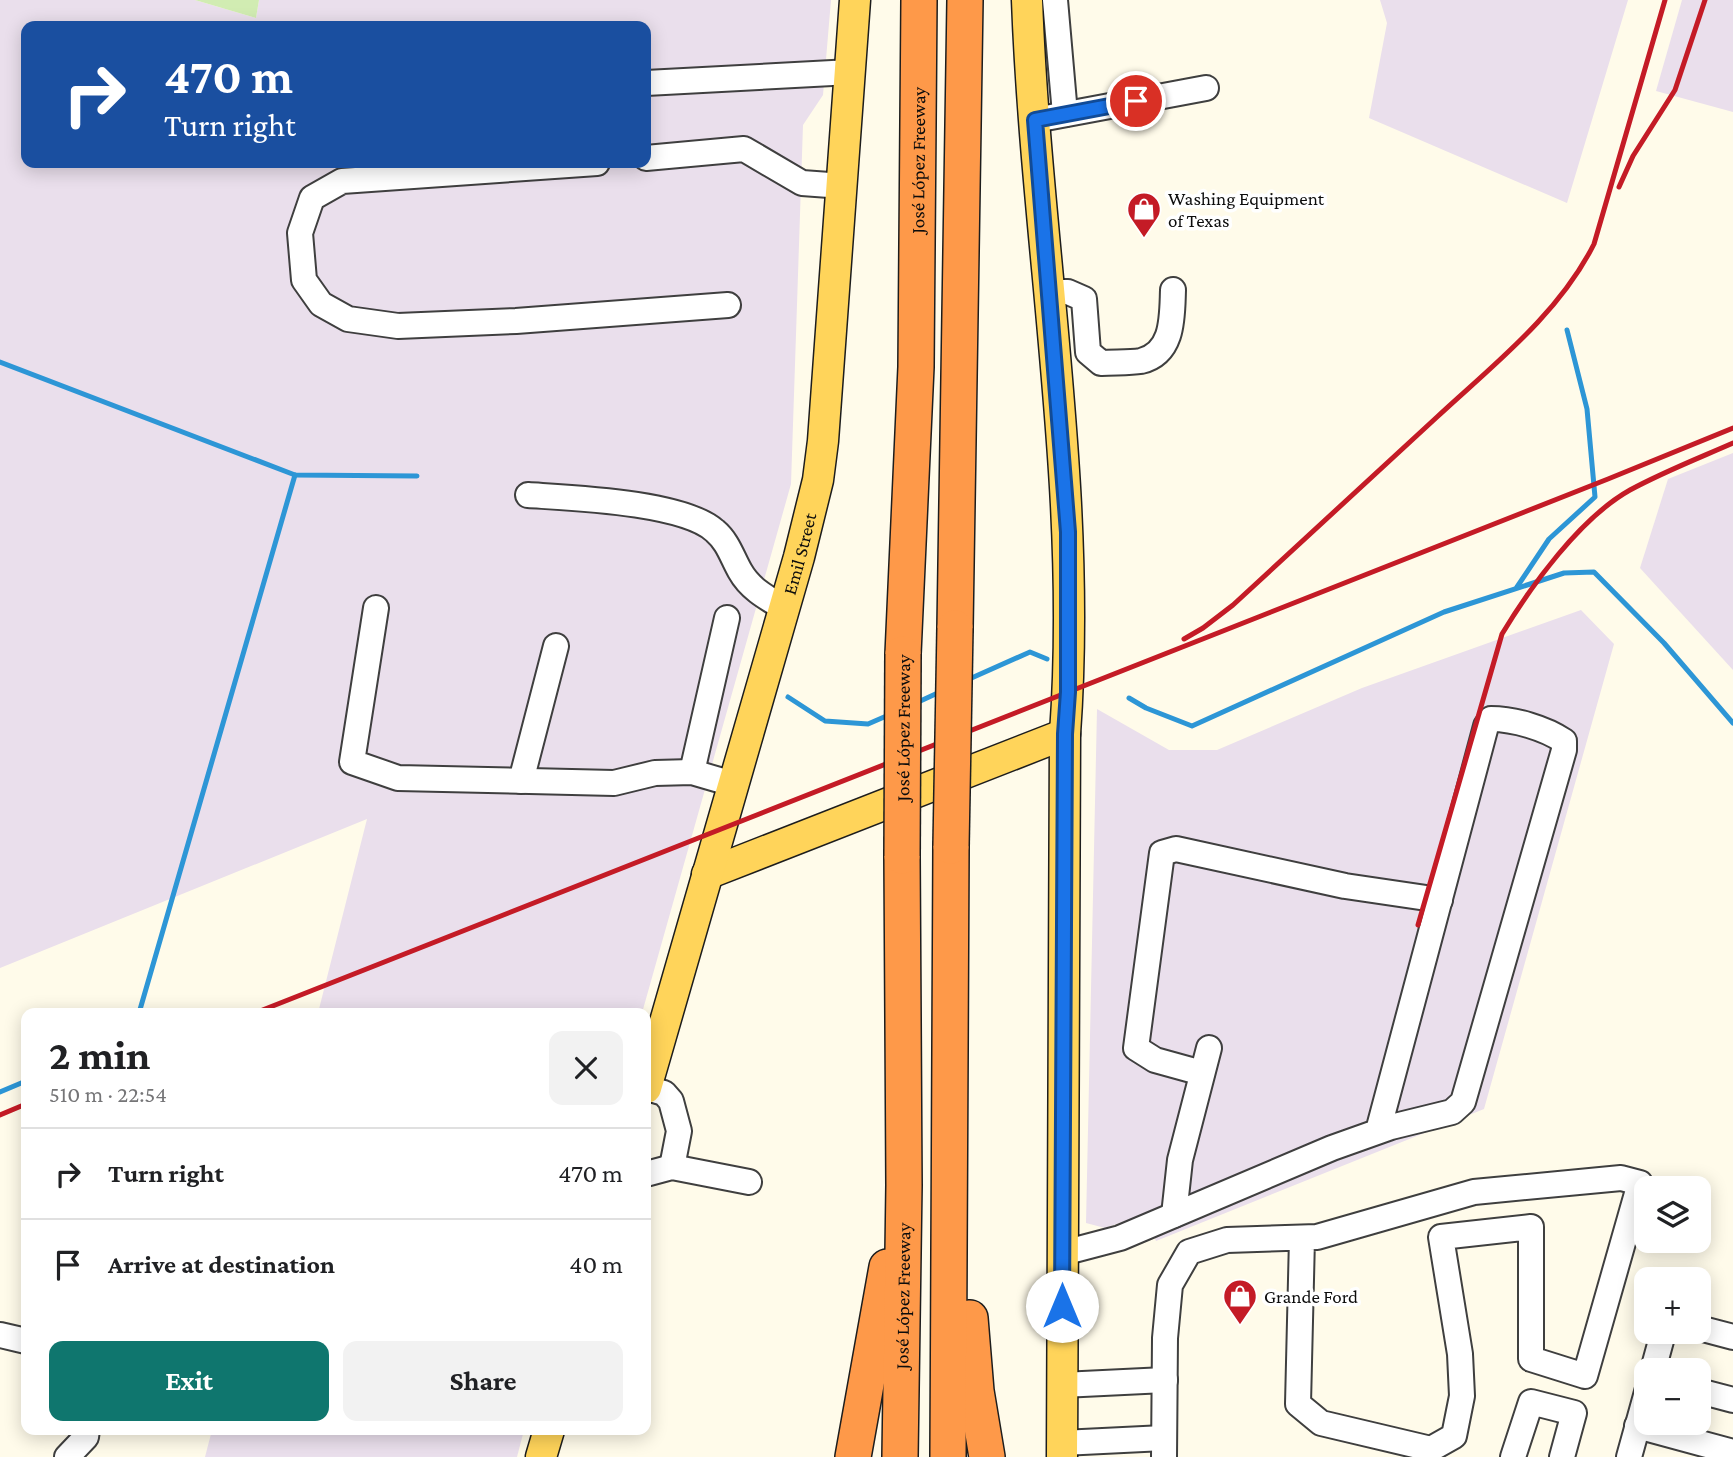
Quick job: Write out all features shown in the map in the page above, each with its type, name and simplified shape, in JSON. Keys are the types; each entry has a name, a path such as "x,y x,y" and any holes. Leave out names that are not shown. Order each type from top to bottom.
{"highway":[{"name":"José López Freeway","path":"900,1457 904,1185 903,654 916,367 919,0"},
{"path":"948,1457 951,846 965,0"},
{"path":"853,1457 904,1185"},
{"path":"951,1196 987,1457"}],"main road":[{"name":"Emil Street","path":"651,1070 784,608 818,480 856,0"},
{"path":"1027,0 1070,571 1065,734 1062,1450"},
{"path":"707,874 1065,734"},
{"path":"729,796 736,836 767,852"},
{"path":"541,1457 548,1435"}],"lane":[{"path":"1055,0 1065,114"},
{"path":"651,83 850,72"},
{"path":"1035,120 1206,88"},
{"path":"651,158 744,149 802,183 843,186"},
{"path":"526,168 342,181 312,198 300,233 304,281 321,304 348,320 398,326 516,321 728,305"},
{"path":"1055,367 1143,360 1160,351 1172,327 1172,290"},
{"path":"1049,292 1068,292 1084,299 1088,352 1101,363"},
{"path":"528,495 590,499 661,509 714,529 729,546 741,573 756,592 784,608"},
{"path":"376,608 352,762 398,778 614,783 655,773 692,772 729,796"},
{"path":"692,772 727,618"},
{"path":"521,780 556,646"},
{"path":"1063,1253 1120,1238 1332,1148 1378,1131 1452,1112 1463,1102 1564,750 1564,741 1555,735 1502,719 1491,719 1486,726 1378,1131"},
{"path":"1202,1073 1155,1060 1136,1048 1162,853 1176,849 1345,886 1440,900"},
{"path":"1174,1215 1181,1160 1209,1048"},
{"path":"651,1089 664,1093 671,1101 679,1131 673,1167"},
{"path":"651,1173 673,1167 749,1182"},
{"path":"1062,1450 1164,1448 1165,1338 1170,1284 1189,1252 1227,1240 1317,1237 1474,1192 1621,1178 1640,1183 1585,1376 1531,1359 1531,1227 1441,1237 1460,1354 1462,1396 1454,1436 1431,1449 1321,1423 1298,1404 1302,1238"},
{"path":"1711,1331 1733,1337"},
{"path":"0,1335 21,1340"},
{"path":"1062,1385 1165,1380"},
{"path":"1711,1395 1733,1401"},
{"path":"1513,1457 1531,1402 1574,1413 1562,1457"},
{"path":"67,1457 87,1435"},
{"path":"1629,1457 1635,1435"},
{"path":"1670,1435 1733,1452"}],"shaded area":[{"path":"0,0 195,0 256,18 259,0 831,0 823,95 803,125 791,484 643,1008 319,1008 367,819 0,968"},
{"path":"1380,0 1628,0 1567,203 1369,118 1387,23"},
{"path":"1682,0 1733,0 1733,112 1656,91"},
{"path":"1733,453 1733,670 1640,568 1668,479"},
{"path":"1581,610 1614,644 1484,1109 1156,1241 1145,1214 1105,1228 1086,1223 1097,709 1169,750 1217,750 1362,688"},
{"path":"211,1435 523,1435 517,1457 205,1457"}],"green space":[{"path":"195,0 259,0 256,18"}],"waterway":[{"path":"1517,587 1549,539 1595,497 1587,409 1567,330"},
{"path":"0,362 295,475 417,476"},
{"path":"140,1008 295,475"},
{"path":"1129,698 1146,708 1192,726 1444,612 1564,573 1594,572 1664,643 1733,723"},
{"path":"967,680 1030,652 1047,659"},
{"path":"916,703 942,691"},
{"path":"788,697 825,721 868,724 891,714"},
{"path":"0,1092 21,1083"}],"railway":[{"path":"1184,639 1233,605 1502,358 1563,293 1594,244 1665,0"},
{"path":"1619,187 1633,156 1675,90 1705,0"},
{"path":"268,1008 1733,428"},
{"path":"1418,925 1502,634 1514,615 1558,554 1611,502 1655,477 1733,443"},
{"path":"0,1115 21,1106"}],"place":[{"name":"Washing Equipment of Texas","path":"1144,239"},
{"name":"Grande Ford","path":"1240,1326"}],"route":[{"path":"1062,1306 1065,734 1070,571 1035,120 1136,101"}]}
